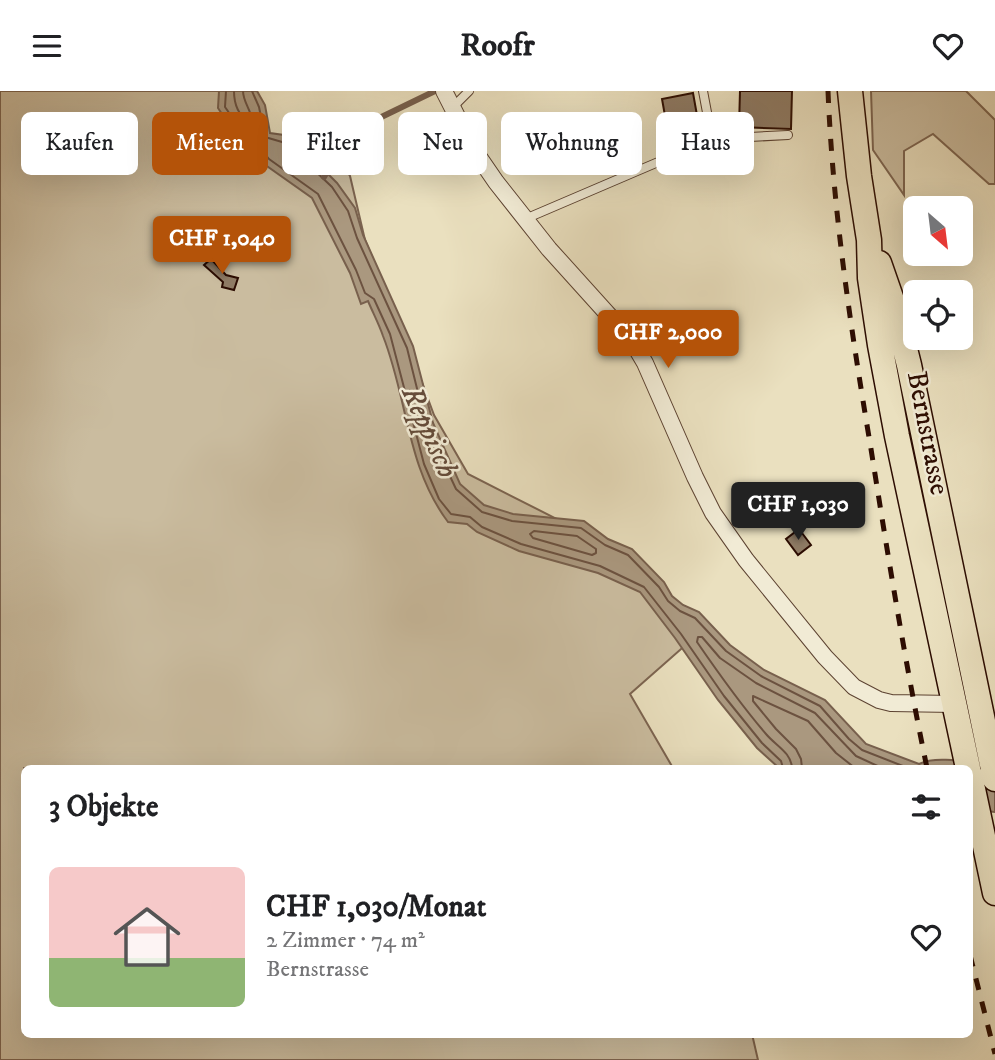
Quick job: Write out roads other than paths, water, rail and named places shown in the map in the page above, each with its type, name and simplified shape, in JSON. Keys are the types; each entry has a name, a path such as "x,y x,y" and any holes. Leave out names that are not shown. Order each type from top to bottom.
{"main road":[{"path":"850,91 869,240"},
{"name":"Bernstrasse","path":"869,240 884,276 906,354 988,701 978,767 981,827 995,893"},
{"name":"Bernstrasse","path":"869,240 870,278 897,436 954,704 978,767"},
{"path":"954,704 988,701"}],"street":[{"path":"444,91 484,166 549,249 632,341 645,363 713,513 746,560 825,657 854,687 879,700 891,703 954,704"}],"lane":[{"path":"452,108 469,91"},
{"path":"703,91 707,112"},
{"path":"754,137 788,135"},
{"path":"525,219 656,163"}],"water":[{"path":"219,91 257,91 266,112 221,112 218,108"},
{"name":"Reppisch","path":"268,122 270,133 282,135 282,175 329,175 355,208 363,235 413,346 433,423 460,484 484,505 513,514 584,521 608,539 632,549 664,582 672,596 683,605 699,612 730,645 764,670 825,700 866,744 919,764 946,760 995,766 995,812 973,809 973,765 776,765 757,748 718,700 640,592 598,573 519,551 477,532 467,524 448,522 434,501 424,478 391,360 368,301 361,304 350,273 312,198 268,167"}],"waterway":[{"path":"324,177 344,143 369,123 435,91"}],"railway":[{"path":"828,91 834,181 850,315 897,609 926,765"},
{"path":"973,967 995,1054"}]}
